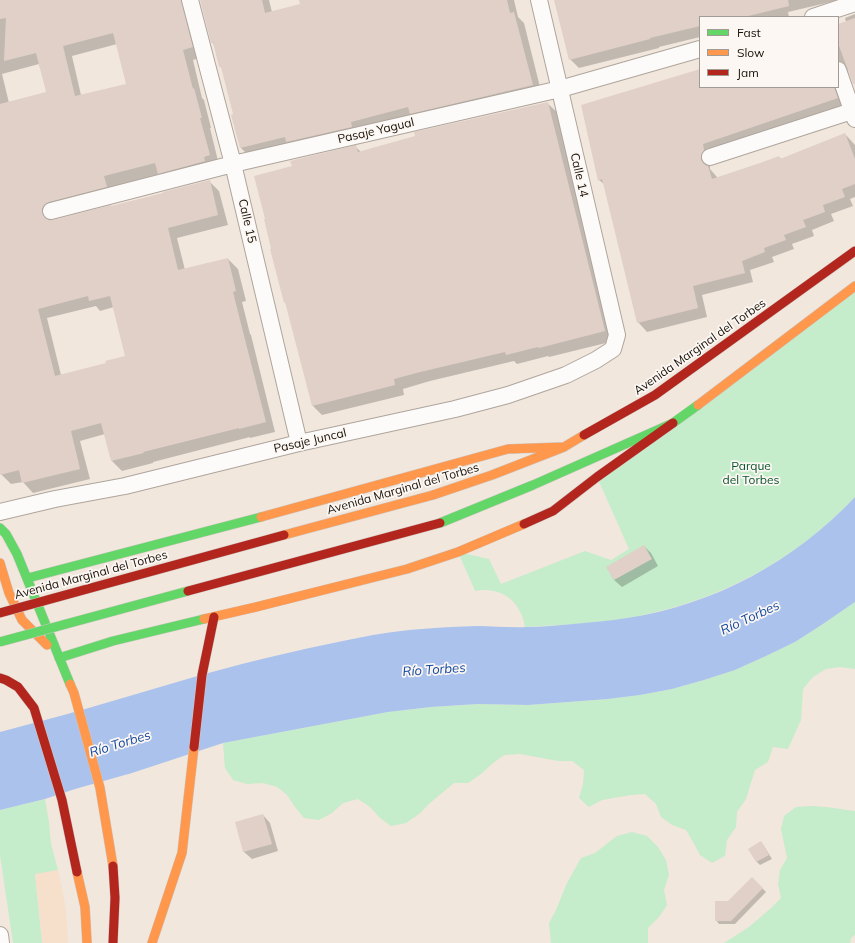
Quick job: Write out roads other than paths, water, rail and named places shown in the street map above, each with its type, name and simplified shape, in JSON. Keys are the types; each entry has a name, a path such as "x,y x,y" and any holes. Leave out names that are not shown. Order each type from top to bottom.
{"highway":[{"name":"Avenida Marginal del Torbes","path":"0,613 433,495 492,475 564,447 655,396 855,251"},
{"path":"59,658 113,641 407,569 458,552 553,511 855,286"},
{"path":"0,642 440,523 533,485 673,423"},
{"path":"28,578 310,504 508,449 564,447"},
{"path":"0,528 6,534 14,547 28,578 74,694 100,788 114,870 115,898 113,943"},
{"path":"0,563 9,593 22,620 59,658"},
{"path":"152,943 182,853 202,675 214,617"},
{"path":"0,678 18,687 34,708 62,800 85,907 87,943"}],"street":[{"name":"Calle 15","path":"190,0 233,164 299,443"},
{"name":"Calle 14","path":"538,0 617,335 613,349"},
{"path":"819,12 855,3"},
{"name":"Pasaje Yagual","path":"51,211 233,164 560,89 699,49"},
{"path":"710,157 854,115 839,73"},
{"name":"Pasaje Juncal","path":"0,512 55,499 125,486 299,443 456,409 508,395 566,375 596,360 613,349"},
{"path":"0,935 1,943"}],"water":[{"name":"Río Torbes","path":"855,497 855,602 795,642 735,670 672,689 640,695 528,705 478,704 431,707 388,712 223,743 132,773 45,799 0,810 0,732 82,710 201,675 308,648 373,635 451,627 550,626 614,620 659,612 691,603 722,591 751,577 806,541 832,520"}],"park label":[{"name":"Parque del Torbes","path":"751,473"}]}
